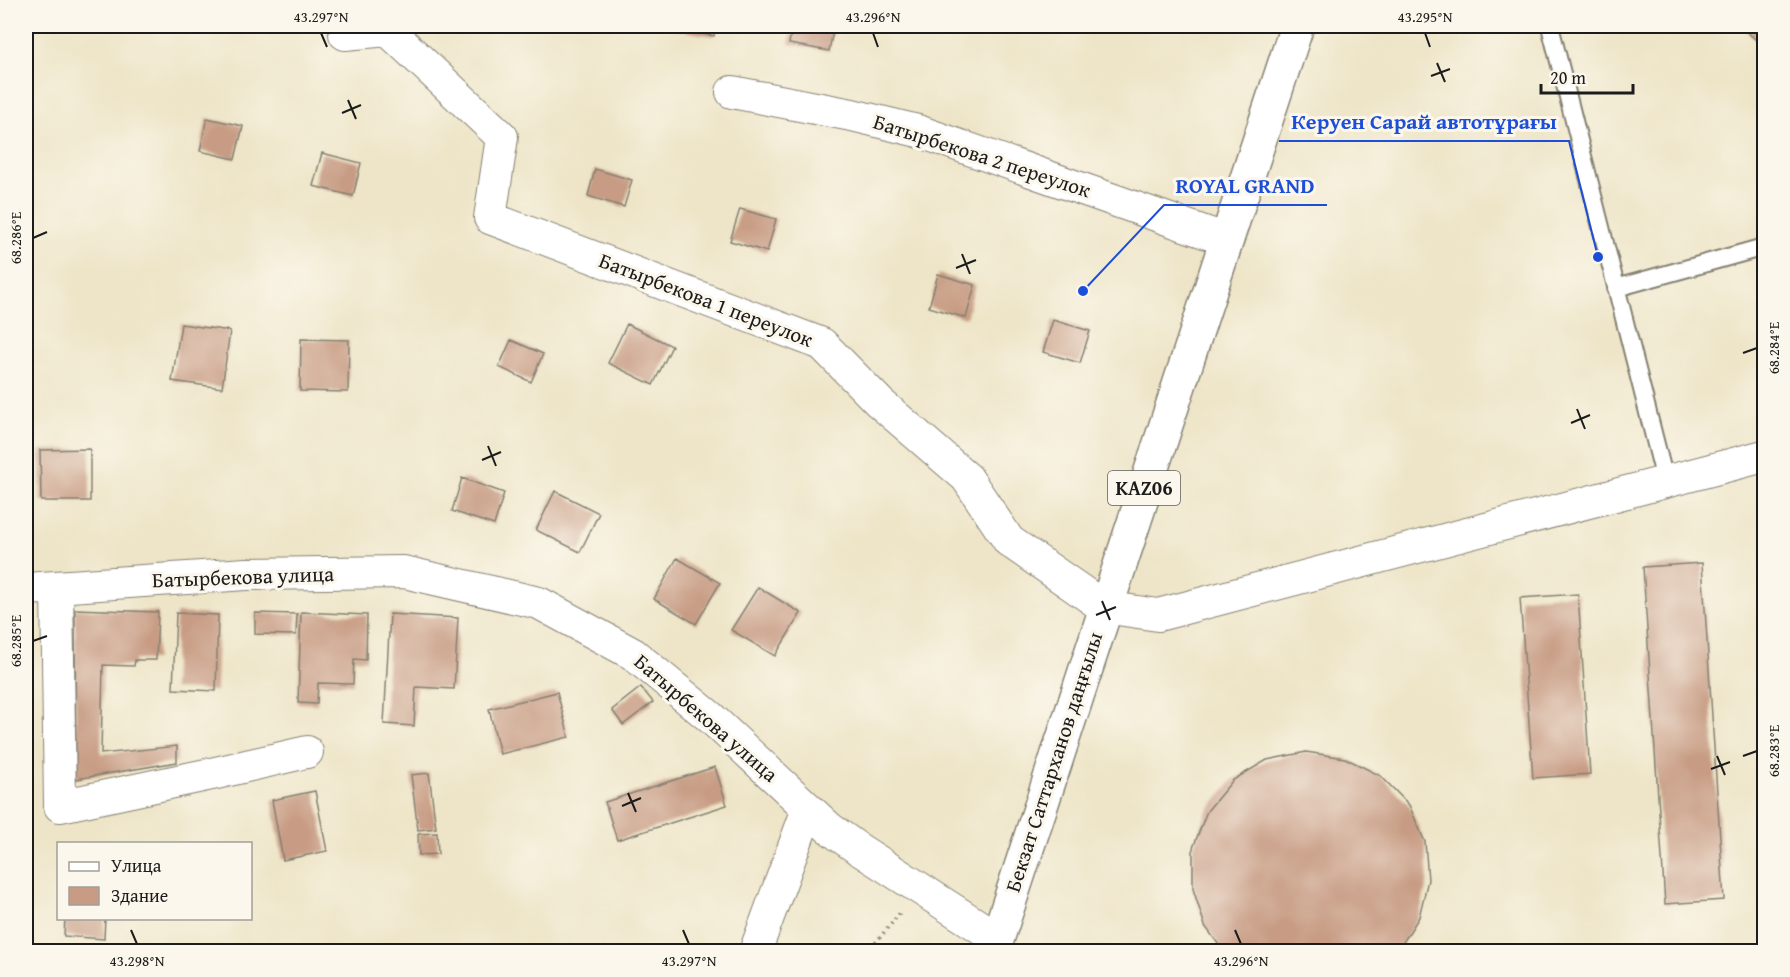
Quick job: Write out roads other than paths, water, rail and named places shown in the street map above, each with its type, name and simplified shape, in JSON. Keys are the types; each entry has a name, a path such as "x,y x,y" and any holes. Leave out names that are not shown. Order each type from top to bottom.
{"main road":[{"name":"Бекзат Саттарханов даңғылы","path":"995,945 1104,607 1297,26"}],"street":[{"name":"Батырбекова 1 переулок","path":"345,34 388,30 502,137 489,218 822,344 879,402 967,478 1009,541 1104,607"},
{"name":"Батырбекова 2 переулок","path":"732,92 852,115 918,131 1227,240"},
{"path":"1104,607 1158,615 1665,480 1764,456"},
{"name":"Батырбекова улица","path":"26,589 246,574 404,572 539,603 633,654 710,717 838,835 920,889 995,945"},
{"path":"57,587 60,806 307,752"},
{"path":"755,951 808,808"}],"lane":[{"path":"1550,26 1665,480"},
{"path":"1616,288 1764,247"}],"place":[{"name":"Керуен Сарай автотұрағы","path":"1598,257"},
{"name":"ROYAL GRAND","path":"1083,291"}]}
